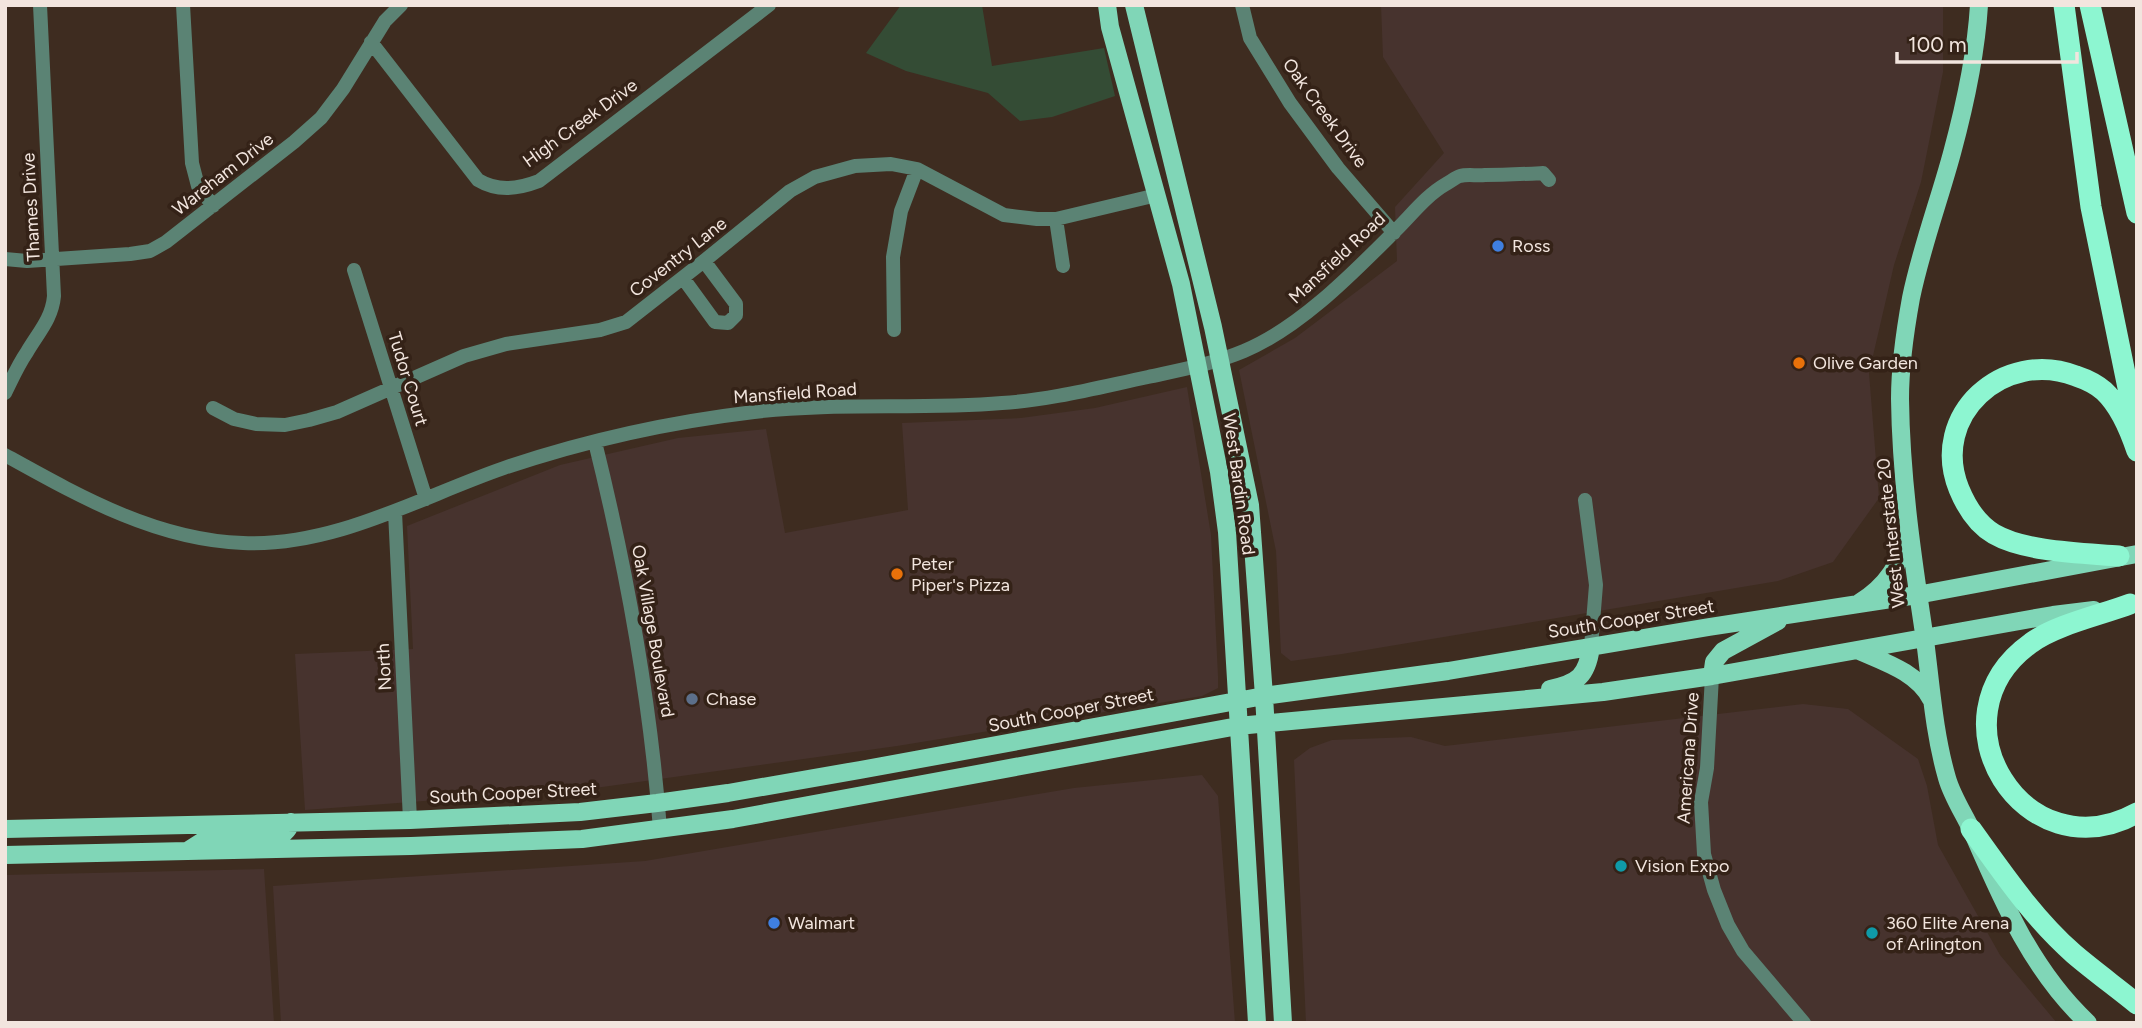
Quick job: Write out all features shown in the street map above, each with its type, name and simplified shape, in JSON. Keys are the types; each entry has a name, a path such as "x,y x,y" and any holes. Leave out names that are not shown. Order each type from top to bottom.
{"highway":[{"path":"2064,5 2091,207 2137,429"},
{"path":"2090,5 2137,213"},
{"path":"2128,555 2053,550 2010,541 1994,534 1979,523 1964,503 1955,480 1954,438 1966,410 1977,396 2004,377 2024,370 2042,368 2063,370 2104,391 2120,411 2137,451"},
{"path":"2134,604 2056,629 2042,635 2018,653 2002,671 1992,693 1986,714 1986,731 1992,761 2001,778 2010,791 2032,810 2067,825 2092,827 2123,820 2137,813"},
{"path":"1971,829 2019,895 2044,924 2073,953 2137,1004"}],"main road":[{"name":"West Bardin Road","path":"1107,5 1110,26 1181,284 1219,472 1227,532 1257,1023"},
{"name":"West Bardin Road","path":"1133,5 1207,302 1250,505 1265,696 1283,1023"},
{"name":"West Interstate 20","path":"1979,5 1978,26 1967,85 1952,152 1912,297 1903,350 1900,398 1903,461 1917,595 1939,746 1948,781 2004,905 2043,972 2066,1003 2088,1023"},
{"path":"1857,605 1892,573 1904,550 1909,520"},
{"name":"South Cooper Street","path":"5,829 407,820 580,812 658,803 808,779 1265,696 1448,671 1857,605 2128,555"},
{"path":"5,855 582,839 733,819 1238,726 1602,692 1712,676 2053,615 2134,604"},
{"path":"1712,676 1714,662 1723,652 1787,616"},
{"path":"1492,702 1568,685 1583,674 1591,647"},
{"path":"1857,650 1908,674 1927,691 1933,703"},
{"path":"323,848 324,836 330,833 384,830 407,820"},
{"path":"187,851 209,837 283,834 289,829 291,822"},
{"path":"69,827 71,855"}],"street":[{"name":"Thames Drive","path":"5,393 53,309 54,259 40,5"},
{"path":"183,5 192,163 198,186 213,206"},
{"name":"Wareham Drive","path":"5,259 27,261 130,254 150,251 166,242 295,142 321,118 343,89 384,22 401,5"},
{"name":"High Creek Drive","path":"371,42 478,180 500,189 526,186 539,181 769,5"},
{"name":"Oak Creek Drive","path":"1242,5 1250,38 1290,103 1338,169 1394,233"},
{"name":"Coventry Lane","path":"213,408 234,419 256,424 285,425 309,420 337,412 464,356 506,344 600,330 625,322 790,191 814,177 855,166 891,164 917,169 1004,215 1037,219 1056,219 1157,195"},
{"path":"894,330 892,257 901,211 917,169"},
{"name":"Mansfield Road","path":"5,455 83,498 125,516 172,531 244,543 274,542 323,534 395,512 504,468 595,442 674,424 756,411 1005,403 1064,395 1199,366 1242,352 1275,337 1302,317 1394,233 1435,190 1458,176 1543,173 1549,180"},
{"path":"1056,219 1063,266"},
{"path":"683,278 715,323 728,323 736,315 736,304 705,261"},
{"name":"Tudor Court","path":"354,270 426,499"},
{"name":"Oak Village Boulevard","path":"595,442 636,630 647,697 660,829"},
{"path":"1586,500 1597,585 1591,647"},
{"name":"North","path":"395,512 407,820"},
{"name":"Americana Drive","path":"1712,676 1707,768 1701,802 1704,854 1728,925 1743,951 1804,1023"}],"shaded area":[{"path":"1381,5 1943,5 1943,72 1921,182 1894,265 1869,373 1879,498 1833,562 1778,581 1342,654 1291,661 1281,653 1276,551 1239,370 1295,338 1397,261 1395,207 1444,153 1383,57"},
{"path":"1187,387 1211,535 1218,676 1218,688 1202,696 897,746 595,788 305,810 295,654 413,649 407,526 560,465 678,438 766,429 785,533 908,510 902,423 1021,418 1095,408"},
{"path":"1803,704 1848,709 1918,759 1927,786 1938,845 2000,955 2057,1023 1306,1023 1294,760 1310,748 1332,740 1411,737 1445,746"},
{"path":"1202,775 1218,796 1235,1023 281,1023 273,886 645,861 1074,788"},
{"path":"264,869 274,1023 5,1023 5,875"}],"green space":[{"path":"901,5 982,5 992,66 1104,48 1115,96 1052,117 1020,121 988,93 906,71 866,53"}],"place":[{"name":"Ross","path":"1498,246"},
{"name":"Olive Garden","path":"1799,363"},
{"name":"Peter Piper's Pizza","path":"897,574"},
{"name":"Chase","path":"692,699"},
{"name":"Vision Expo","path":"1621,866"},
{"name":"Walmart","path":"774,923"},
{"name":"360 Elite Arena of Arlington","path":"1872,933"}]}
